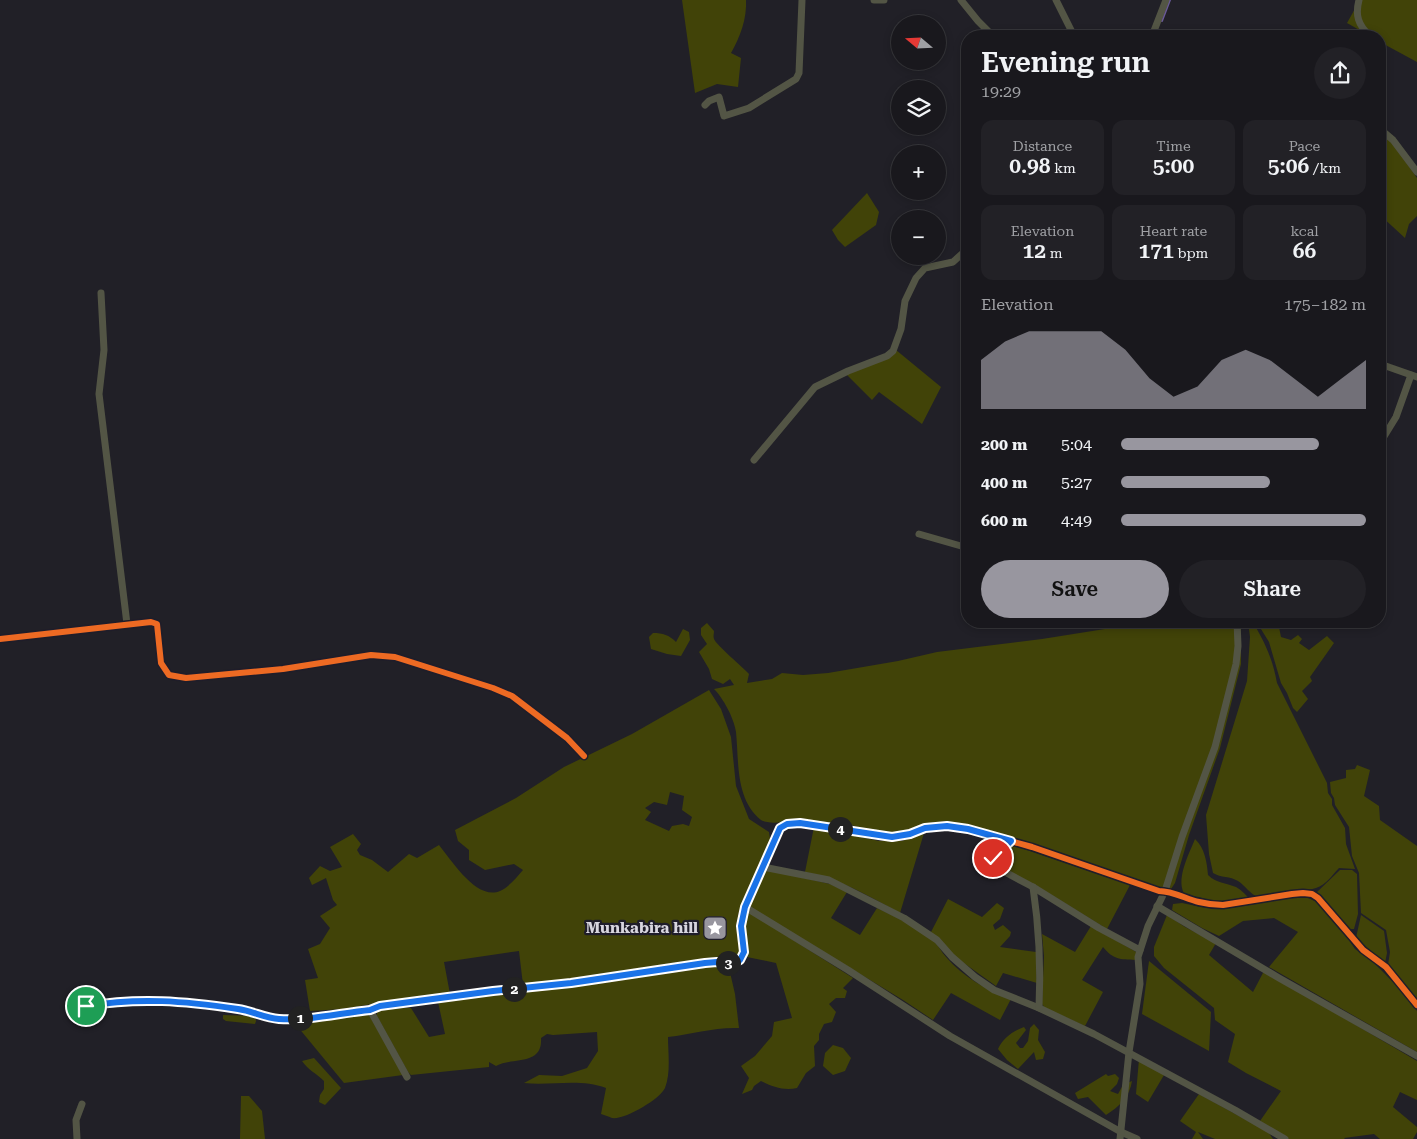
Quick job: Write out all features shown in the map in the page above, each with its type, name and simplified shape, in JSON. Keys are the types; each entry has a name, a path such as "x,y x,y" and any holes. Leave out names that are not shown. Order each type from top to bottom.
{"street":[{"path":"705,105 719,97 724,116 729,116 749,108 796,79 799,73 802,0"},
{"path":"874,0 884,0"},
{"path":"960,0 987,30"},
{"path":"1056,0 1071,30"},
{"path":"1154,30 1166,0"},
{"path":"1359,0 1356,10 1357,18 1364,30"},
{"path":"1386,135 1393,140 1417,172"},
{"path":"754,460 815,387 848,371 887,356 893,351 901,329 905,301 916,278 925,268 953,262 961,255"},
{"path":"101,292 104,350 99,394 127,624"},
{"path":"1386,366 1414,376 1396,417 1386,433"},
{"path":"919,534 961,546"},
{"path":"0,640 151,622 157,624 161,663 169,675 186,678 282,669 371,655 395,657 493,688 512,696 567,738 584,756"},
{"path":"1120,1135 1129,1052 1139,992 1138,956 1148,926 1165,891 1182,837 1215,747 1236,664 1237,628"},
{"path":"86,1006 131,1000 181,1001 241,1009 287,1019 370,1010 380,1006 571,983 705,963 732,964 740,960 744,952 741,926 745,907 780,828 787,824 800,823 892,837 910,834 925,828 947,826 968,829 1011,841 1159,891 1165,891 1198,902 1223,905 1292,894 1312,894 1318,898 1363,950 1386,967 1417,1005"},
{"path":"1011,841 993,858 990,864 1140,950"},
{"path":"763,866 829,880 904,918 937,940 974,977 994,990 1039,1008 1129,1052 1285,1139"},
{"path":"1033,887 1040,948 1039,1008"},
{"path":"1157,906 1417,1056"},
{"path":"745,907 848,970 950,1036 1120,1135 1137,1139"},
{"path":"370,1010 407,1077"},
{"path":"77,1139 76,1120 82,1104"}],"shaded area":[{"path":"682,0 746,0 742,28 731,53 741,58 738,87 717,84 695,93"},
{"path":"1360,0 1417,0 1417,62 1386,45 1386,30 1359,30 1347,23"},
{"path":"1388,136 1417,178 1417,216 1409,224 1405,238 1386,221 1386,137"},
{"path":"867,193 879,212 876,225 845,247 832,230"},
{"path":"896,350 941,387 922,424 879,392 872,400 846,374"},
{"path":"707,623 714,631 716,642 749,674 747,683 772,679 782,673 803,675 828,673 937,652 1111,628 1241,628 1241,664 1220,748 1189,835 1175,883 1171,889 1163,890 980,828 952,822 936,822 904,831 886,833 851,825 829,824 809,820 770,823 761,820 753,811 742,791 735,727 728,709 714,689 734,685 730,679 723,684 712,679 709,669 699,652 707,644 701,635 701,628"},
{"path":"1249,628 1256,628 1271,659 1277,683 1327,783 1332,805 1345,828 1346,844 1355,869 1339,868 1320,887 1262,897 1253,894 1235,879 1213,873 1209,854 1206,815 1247,681"},
{"path":"1260,628 1279,628 1281,637 1291,640 1298,635 1302,639 1299,643 1309,650 1327,636 1334,643 1310,677 1312,681 1302,691 1308,699 1297,712 1293,708 1281,683 1269,642"},
{"path":"683,629 689,632 690,640 681,656 651,649 649,637 653,633 666,635 676,642"},
{"path":"709,690 721,709 731,737 736,786 749,819 769,832 770,839 739,912 739,956 732,960 719,957 523,985 519,951 444,962 450,994 412,997 343,1009 310,1011 305,980 318,978 308,949 320,944 330,928 320,916 337,905 333,900 326,878 312,885 309,878 320,866 330,871 342,867 330,847 353,834 361,844 357,850 360,855 372,860 388,872 409,854 417,858 439,845 458,869 474,885 491,893 500,891 510,884 523,870 514,864 485,870 469,860 469,850 458,841 455,830 516,798 564,767 632,734","holes":["670,792 684,796 682,810 692,817 689,826 683,824 672,826 669,831 645,820 651,812 645,808 654,802 667,805"]},
{"path":"1357,765 1370,770 1364,796 1379,806 1380,820 1417,846 1417,1000 1388,965 1390,952 1386,930 1361,913 1359,873 1352,856 1349,827 1335,805 1330,782 1346,778 1346,770 1355,769"},
{"path":"814,827 879,841 902,841 924,833 900,913 866,894 830,879 805,872"},
{"path":"1195,839 1203,851 1208,875 1218,881 1236,887 1249,898 1214,902 1199,897 1186,896 1183,890 1182,876 1186,860"},
{"path":"1012,845 1130,885 1107,929 1037,886 993,863"},
{"path":"764,869 830,884 847,892 831,918 860,935 877,908 923,932 934,941 944,955 960,971 984,987 1011,999 1000,1020 951,993 933,1020 748,906"},
{"path":"1340,870 1352,870 1357,874 1358,914 1354,929 1349,929 1321,895 1316,893"},
{"path":"1290,898 1308,898 1317,902 1341,928 1355,949 1370,959 1400,989 1417,1011 1417,1052 1269,967 1298,932 1274,918 1243,921 1219,936 1172,910 1173,904 1182,903 1224,909"},
{"path":"948,899 982,917 997,903 1004,908 1000,919 993,925 995,930 1003,925 1011,932 1010,936 1000,947 1036,952 1037,983 1003,973 996,986 954,956 931,932"},
{"path":"746,910 853,978 843,988 847,991 845,998 836,998 829,1004 836,1012 832,1022 824,1024 819,1034 819,1040 814,1046 815,1066 806,1073 797,1088 779,1088 761,1081 752,1090 742,1094 749,1078 741,1066 755,1056 772,1036 774,1022 792,1018 776,963 747,957 743,929"},
{"path":"1167,915 1216,943 1209,955 1253,992 1264,971 1417,1061 1417,1100 1400,1092 1393,1107 1417,1127 1417,1132 1413,1139 1380,1139 1374,1134 1345,1139 1289,1139 1260,1121 1281,1091 1228,1062 1235,1034 1215,1020 1214,1008 1164,968 1154,956 1154,947"},
{"path":"1361,915 1384,931 1387,953 1385,963 1356,938"},
{"path":"1091,926 1138,953 1136,960 1121,959 1114,957 1103,947 1082,980 1103,992 1085,1026 1045,1008 1042,1004 1044,956 1042,934 1075,952"},
{"path":"1149,961 1211,1012 1209,1051 1142,1014"},
{"path":"713,965 729,968 735,994 739,1028 668,1037 669,1069 667,1082 662,1093 642,1108 618,1118 601,1114 606,1088 586,1083 524,1083 539,1075 562,1076 587,1068 598,1051 597,1032 547,1034 541,1038 540,1047 532,1057 496,1066 489,1062 489,1067 411,1075 377,1016 377,1010 380,1008 411,1008 429,1037 445,1034 438,1002"},
{"path":"368,1013 403,1075 344,1083 293,1021"},
{"path":"223,1015 255,1016 256,1021 255,1024 226,1021 223,1019"},
{"path":"1034,1024 1039,1030 1038,1040 1045,1052 1043,1059 1036,1060 1034,1052 1018,1069 998,1049 1009,1035 1024,1027 1026,1030 1016,1043 1020,1048 1023,1048 1028,1041 1030,1028"},
{"path":"833,1045 843,1048 851,1058 845,1071 833,1075 823,1066 825,1053"},
{"path":"314,1058 341,1088 325,1105 319,1102 320,1095 324,1089 324,1081 302,1061"},
{"path":"1139,1059 1164,1075 1148,1102 1136,1094"},
{"path":"1106,1074 1108,1076 1115,1074 1119,1078 1117,1084 1110,1091 1118,1094 1123,1085 1132,1081 1129,1092 1123,1101 1106,1115 1088,1097 1078,1099 1075,1093"},
{"path":"1199,1094 1268,1132 1273,1139 1215,1139 1198,1132 1203,1139 1192,1139 1196,1132 1180,1121"},
{"path":"241,1096 249,1096 262,1111 265,1139 240,1139"}],"waterway":[{"path":"1162,21 1170,0"}],"cycle path":[{"path":"0,639 151,622 157,624 161,663 169,675 186,678 283,669 371,655 395,657 493,688 512,696 567,738 584,756"},
{"path":"86,1005 125,1001 180,1002 238,1009 274,1018 302,1019 370,1010 380,1006 571,983 705,963 732,964 740,960 744,952 741,926 745,907 780,828 787,824 800,823 892,837 910,834 925,828 947,826 968,829 1032,847 1159,891 1211,904 1223,905 1292,894 1312,894 1318,898 1363,950 1386,967 1417,1005"}],"place":[{"name":"Munkabira hill","path":"715,928"}],"route":[{"path":"86,1006 114,1001 181,1001 241,1009 276,1018 295,1019 370,1010 380,1006 493,991 571,983 705,963 732,964 740,960 744,952 741,926 745,907 780,828 787,824 800,823 892,837 910,834 925,828 947,826 968,829 1011,841 993,858"}]}
